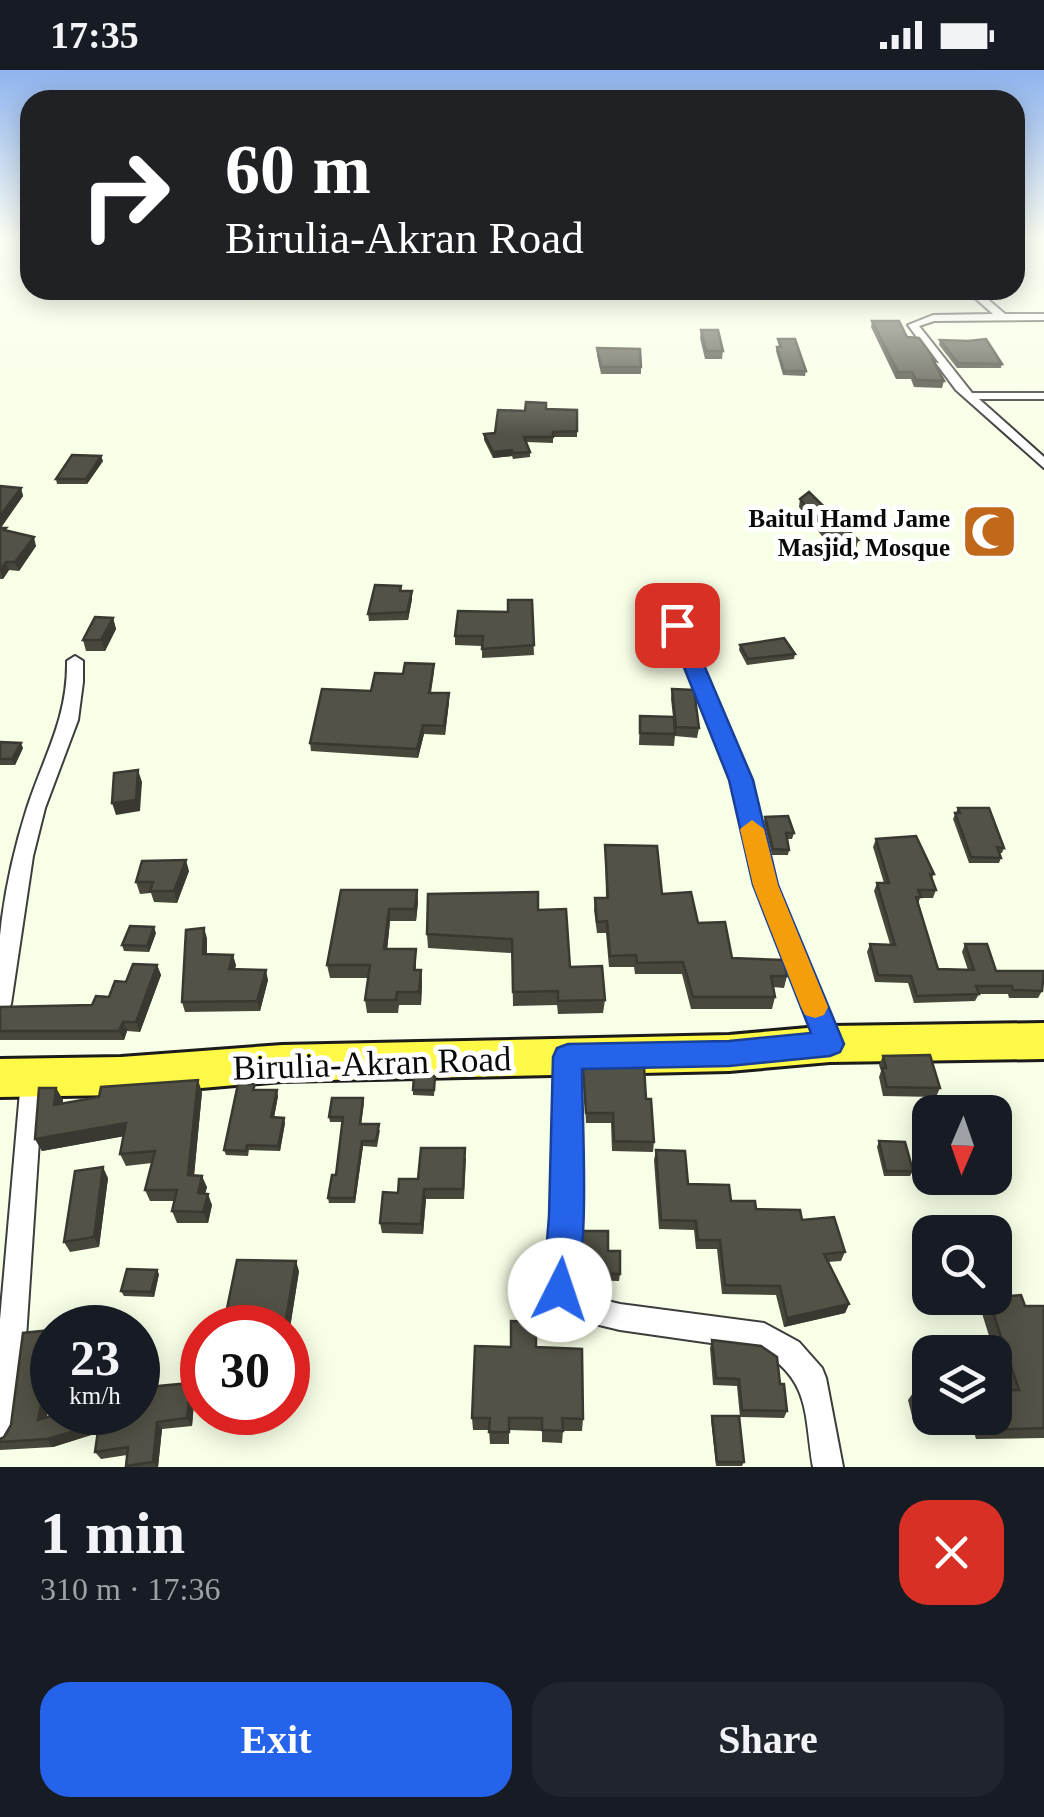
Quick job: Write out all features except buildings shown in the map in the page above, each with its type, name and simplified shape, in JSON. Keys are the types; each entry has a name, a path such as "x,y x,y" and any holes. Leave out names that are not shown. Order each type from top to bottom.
{"highway":[{"name":"Birulia-Akran Road","path":"16,1079 282,1063 729,1053 830,1044 1044,1041"}],"street":[{"path":"987,304 1004,319"},
{"path":"1044,317 933,318 913,324 968,396 1044,464"},
{"path":"968,396 1044,396"},
{"path":"677,625 741,780 765,885 830,1044"},
{"path":"0,1004 36,808 63,742 77,693 74,661"},
{"path":"568,1057 566,1216 560,1290 570,1305 620,1317 764,1337 789,1352 812,1378 828,1467"},
{"path":"0,1431 12,1338 16,1079"}],"slow traffic":[{"path":"752,829 765,885 815,1007"}],"place":[{"name":"Baitul Hamd Jame Masjid, Mosque","path":"989,532"}],"route":[{"path":"560,1290 566,1216 568,1057 729,1053 830,1044 765,885 741,780 677,625"}]}
